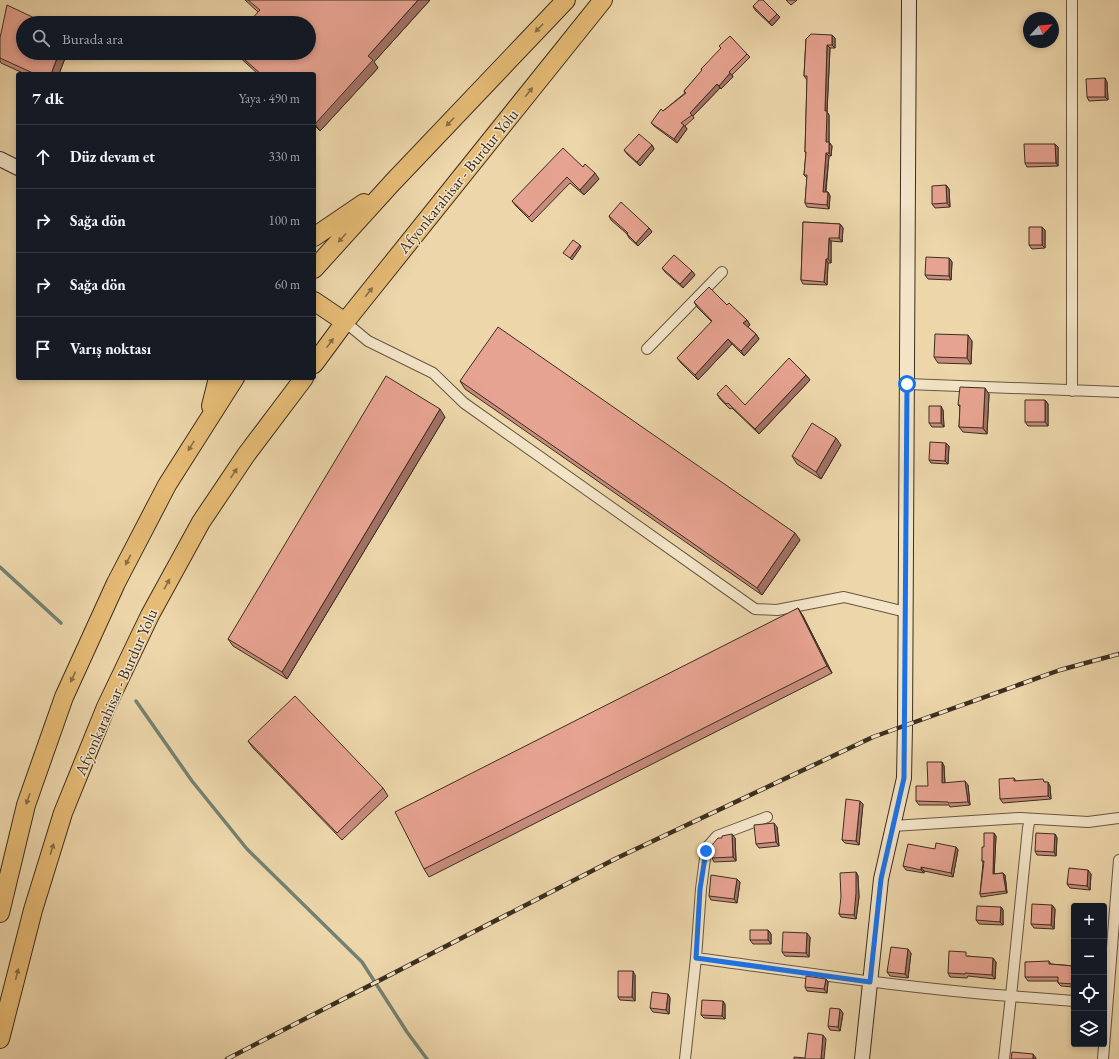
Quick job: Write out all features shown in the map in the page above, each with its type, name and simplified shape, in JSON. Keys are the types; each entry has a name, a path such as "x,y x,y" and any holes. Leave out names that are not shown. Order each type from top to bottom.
{"highway":[{"path":"316,267 392,183 566,0"},
{"name":"Afyonkarahisar - Burdur Yolu","path":"316,361 345,322 603,0"},
{"path":"316,236 392,183"},
{"path":"316,301 345,322"},
{"path":"208,419 218,380"},
{"path":"0,913 26,805 64,697 116,583 167,485 234,380"},
{"name":"Afyonkarahisar - Burdur Yolu","path":"0,1039 33,910 62,813 106,707 150,615 201,522 246,455 302,380"}],"street":[{"path":"862,1059 881,879 904,778 909,0"},
{"path":"1072,0 1072,391"},
{"path":"0,159 16,167"},
{"path":"647,350 722,272"},
{"path":"345,322 368,341 433,373 464,403 755,609 777,610 844,597 906,612"},
{"path":"907,384 1119,392"},
{"path":"685,1059 696,958 700,889 706,851 717,836 767,817"},
{"path":"893,826 1012,819 1088,822 1119,818"},
{"path":"1004,1059 1030,819"},
{"path":"1107,992 1119,860"},
{"path":"696,958 870,982 951,991 1071,1001"},
{"path":"1103,1059 1106,1011"}],"building":[{"path":"248,0 418,0 368,56 373,60 316,123 316,72 259,72 245,60 316,60 316,16 254,16 260,10"},
{"path":"759,0 763,0 777,14 769,22 753,6"},
{"path":"7,5 30,16 16,16 16,60 56,60 52,72 31,72 0,58 0,38"},
{"path":"811,34 832,35 832,45 827,45 825,111 827,111 826,142 829,142 829,153 826,153 823,192 828,192 827,205 805,203 807,175 804,175 806,152 807,76 804,76 806,39"},
{"path":"730,36 747,54 729,72 730,73 719,86 717,84 690,113 692,115 681,123 684,125 674,139 651,123 661,109 663,111 686,93 684,91 702,70 701,69 721,48 719,46"},
{"path":"1105,78 1105,97 1087,97 1086,79"},
{"path":"639,134 652,145 637,162 624,150"},
{"path":"1024,144 1055,144 1056,163 1025,163"},
{"path":"563,148 583,167 585,164 595,173 580,190 567,177 529,217 512,201"},
{"path":"946,185 947,203 932,204 932,186"},
{"path":"621,202 649,228 636,243 627,234 628,233 609,216"},
{"path":"803,222 840,224 839,238 829,238 828,259 826,259 824,282 801,280"},
{"path":"1029,227 1042,227 1042,245 1029,245"},
{"path":"573,240 580,245 570,258 563,253"},
{"path":"674,255 692,271 680,284 662,268"},
{"path":"926,257 949,258 949,276 925,275"},
{"path":"709,287 727,305 729,303 747,320 743,323 756,334 741,351 728,339 695,375 677,358 712,321 694,302"},
{"path":"498,327 795,533 757,588 460,381"},
{"path":"935,334 968,335 967,358 934,357"},
{"path":"789,358 806,375 755,429 728,403 726,404 717,394 726,385 745,405"},
{"path":"386,376 440,409 282,672 228,639"},
{"path":"960,387 985,388 983,428 959,427 960,405 958,405"},
{"path":"1025,400 1045,400 1045,422 1025,422"},
{"path":"929,406 941,406 941,423 929,423"},
{"path":"812,423 836,438 816,472 792,456"},
{"path":"930,442 946,443 945,461 929,460"},
{"path":"798,608 827,666 424,869 395,812"},
{"path":"295,696 383,788 337,833 248,741"},
{"path":"927,762 942,762 942,783 965,781 968,802 948,803 916,801 916,786 928,786"},
{"path":"1014,778 1014,781 1043,779 1044,782 1048,782 1048,796 1000,799 999,779"},
{"path":"846,799 860,801 856,841 842,840"},
{"path":"774,823 776,842 756,844 754,825"},
{"path":"984,833 994,833 993,874 1003,873 1006,891 980,894 984,861 982,861 982,847 984,847"},
{"path":"1036,833 1055,834 1054,852 1035,851"},
{"path":"732,834 733,857 712,858 712,845 718,838"},
{"path":"936,843 956,847 951,873 921,867 921,870 903,866 908,844 935,849"},
{"path":"1069,868 1088,870 1087,886 1067,884"},
{"path":"856,872 854,915 839,914 841,897 840,873"},
{"path":"711,875 737,879 734,899 709,896"},
{"path":"1032,904 1052,905 1051,925 1031,924"},
{"path":"977,906 1001,907 1000,922 976,920"},
{"path":"750,930 768,930 768,940 750,940"},
{"path":"783,932 807,933 806,953 782,952"},
{"path":"891,947 908,949 905,974 887,972"},
{"path":"949,951 966,952 966,956 993,958 992,975 948,973"},
{"path":"1049,961 1049,964 1071,966 1071,984 1058,983 1058,977 1025,977 1025,962"},
{"path":"618,971 633,971 632,997 618,997"},
{"path":"806,976 826,979 824,989 805,987"},
{"path":"652,992 668,994 666,1010 650,1008"},
{"path":"702,1000 723,1001 722,1016 701,1015"},
{"path":"830,1008 840,1009 838,1027 828,1026"},
{"path":"808,1033 823,1035 821,1059 794,1059 794,1057 805,1058"},
{"path":"1012,1052 1033,1054 1033,1059 1011,1059"}],"waterway":[{"path":"0,567 61,623"},
{"path":"136,701 192,781 247,849 362,962 407,1032 427,1059"}],"railway":[{"path":"227,1059 617,858 873,737 1060,670 1119,654"}],"route":[{"path":"706,851 700,889 696,958 870,982 881,879 904,778 907,384"}]}
